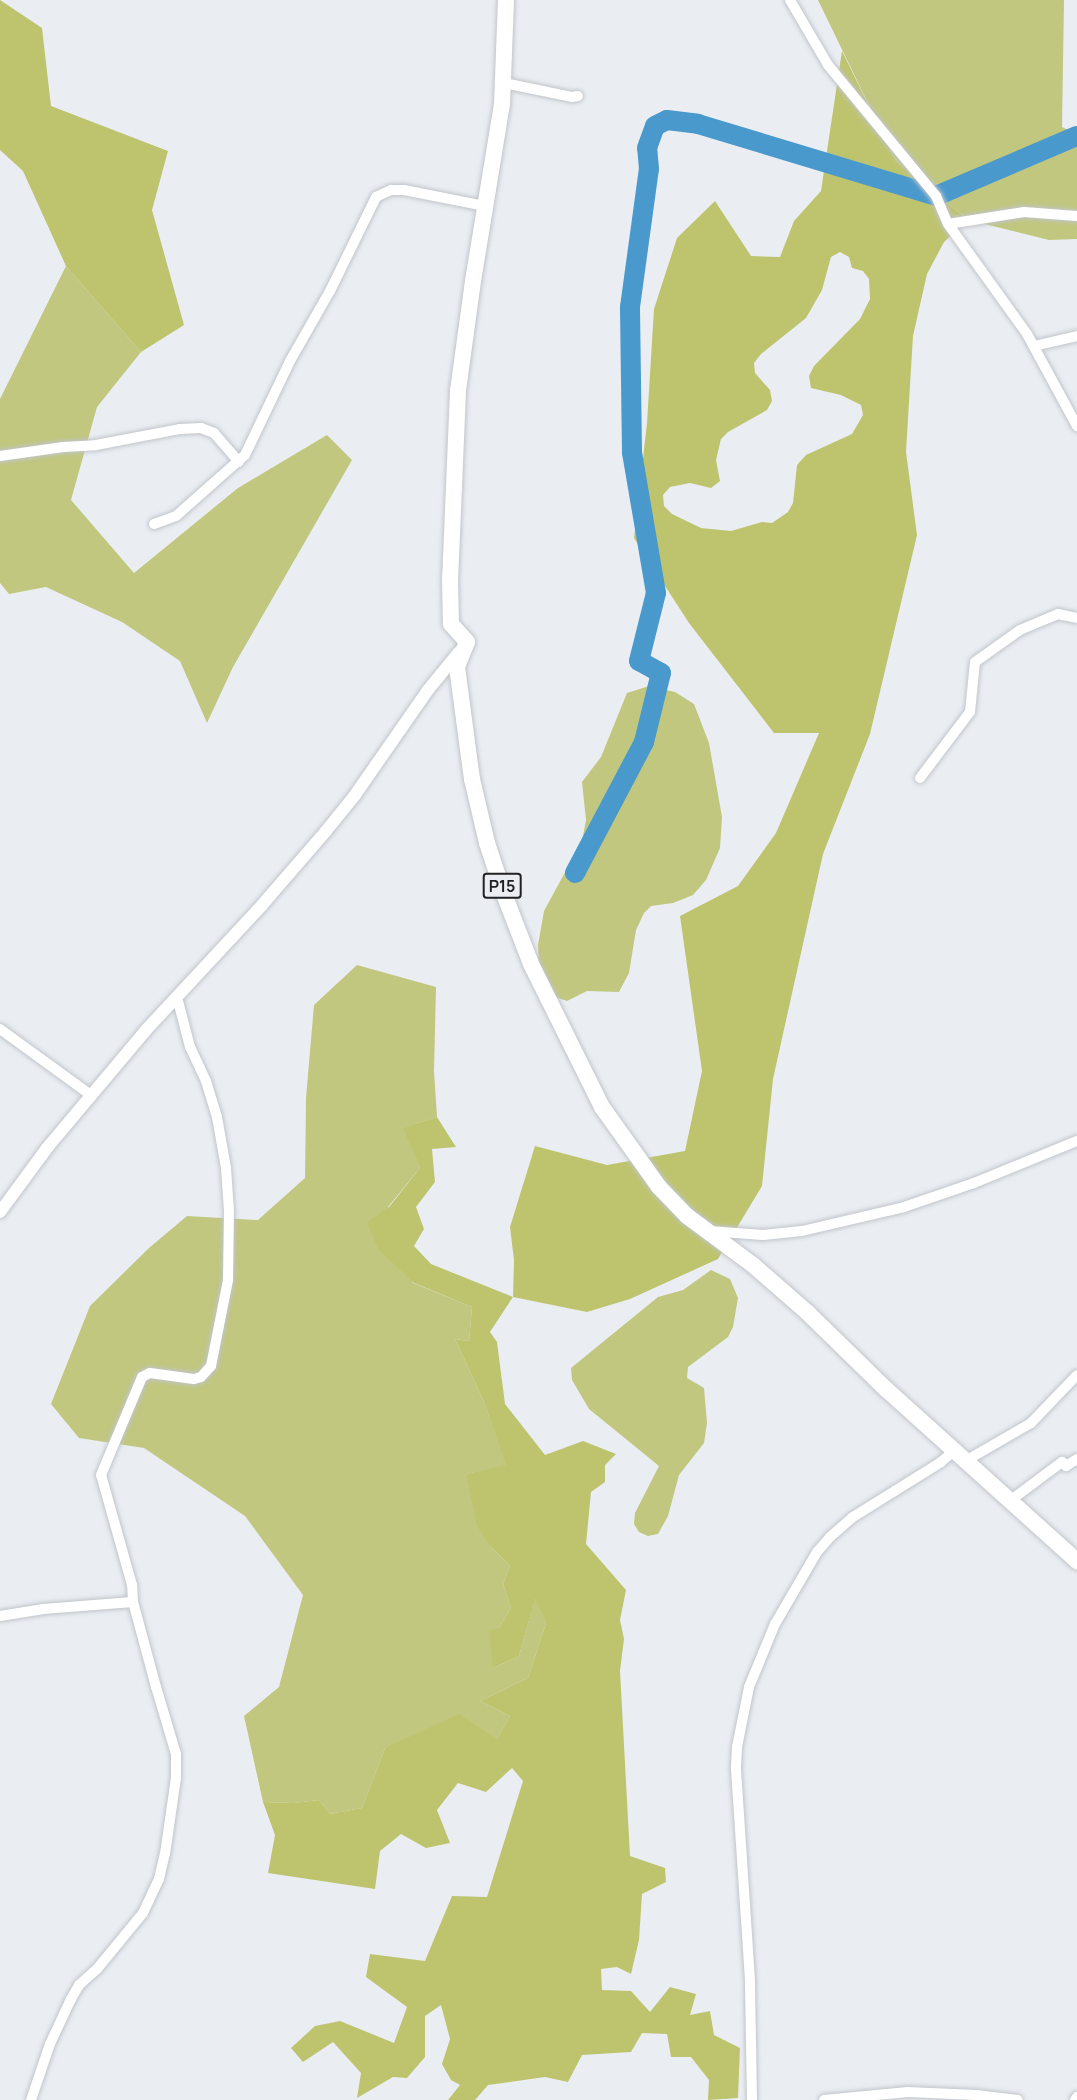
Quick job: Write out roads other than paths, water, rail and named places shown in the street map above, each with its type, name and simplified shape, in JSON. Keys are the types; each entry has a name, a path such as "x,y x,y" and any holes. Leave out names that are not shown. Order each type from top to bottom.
{"main road":[{"path":"467,642 452,624 451,502 458,391 484,206 497,144 504,83 506,0"},
{"name":"P15","path":"467,642 457,667 472,779 487,843 531,964 602,1107 619,1134 659,1187 706,1231 769,1278 833,1336 887,1390 1077,1561"}],"street":[{"path":"790,0 828,65 936,196 948,224 1034,346 1077,426"},
{"path":"504,83 572,97 578,96"},
{"path":"154,524 176,516 245,455 290,361 330,291 376,197 392,190 404,190 484,206"},
{"path":"948,224 1024,212 1077,216"},
{"path":"1034,346 1077,336"},
{"path":"0,456 63,447 96,446 180,429 201,428 214,433 239,462"},
{"path":"920,778 970,712 975,662 1020,630 1058,614 1077,618"},
{"path":"0,1212 47,1148 91,1095 326,831 355,795 428,690 467,642"},
{"path":"31,2100 50,2044 79,1985 97,1969 143,1913 159,1880 176,1778 176,1754 133,1602 132,1585 101,1470 142,1377 150,1373 194,1379 201,1377 211,1366 228,1280 229,1210 218,1117 206,1081 190,1047 177,997"},
{"path":"0,1029 91,1095"},
{"path":"706,1231 763,1234 801,1231 904,1207 974,1183 1077,1141"},
{"path":"752,2100 750,1980 736,1767 737,1747 748,1687 775,1624 824,1545 853,1517 941,1462 1031,1423 1077,1375"},
{"path":"1011,1500 1062,1462 1066,1467 1077,1459"},
{"path":"0,1616 43,1609 133,1602"},
{"path":"824,2100 908,2092 976,2095 1018,2100"}],"waterway":[{"path":"575,873 644,742 661,673 639,661 656,593 632,452 630,307 649,169 647,148 655,126 667,120 698,124 936,196 1077,136"}]}
